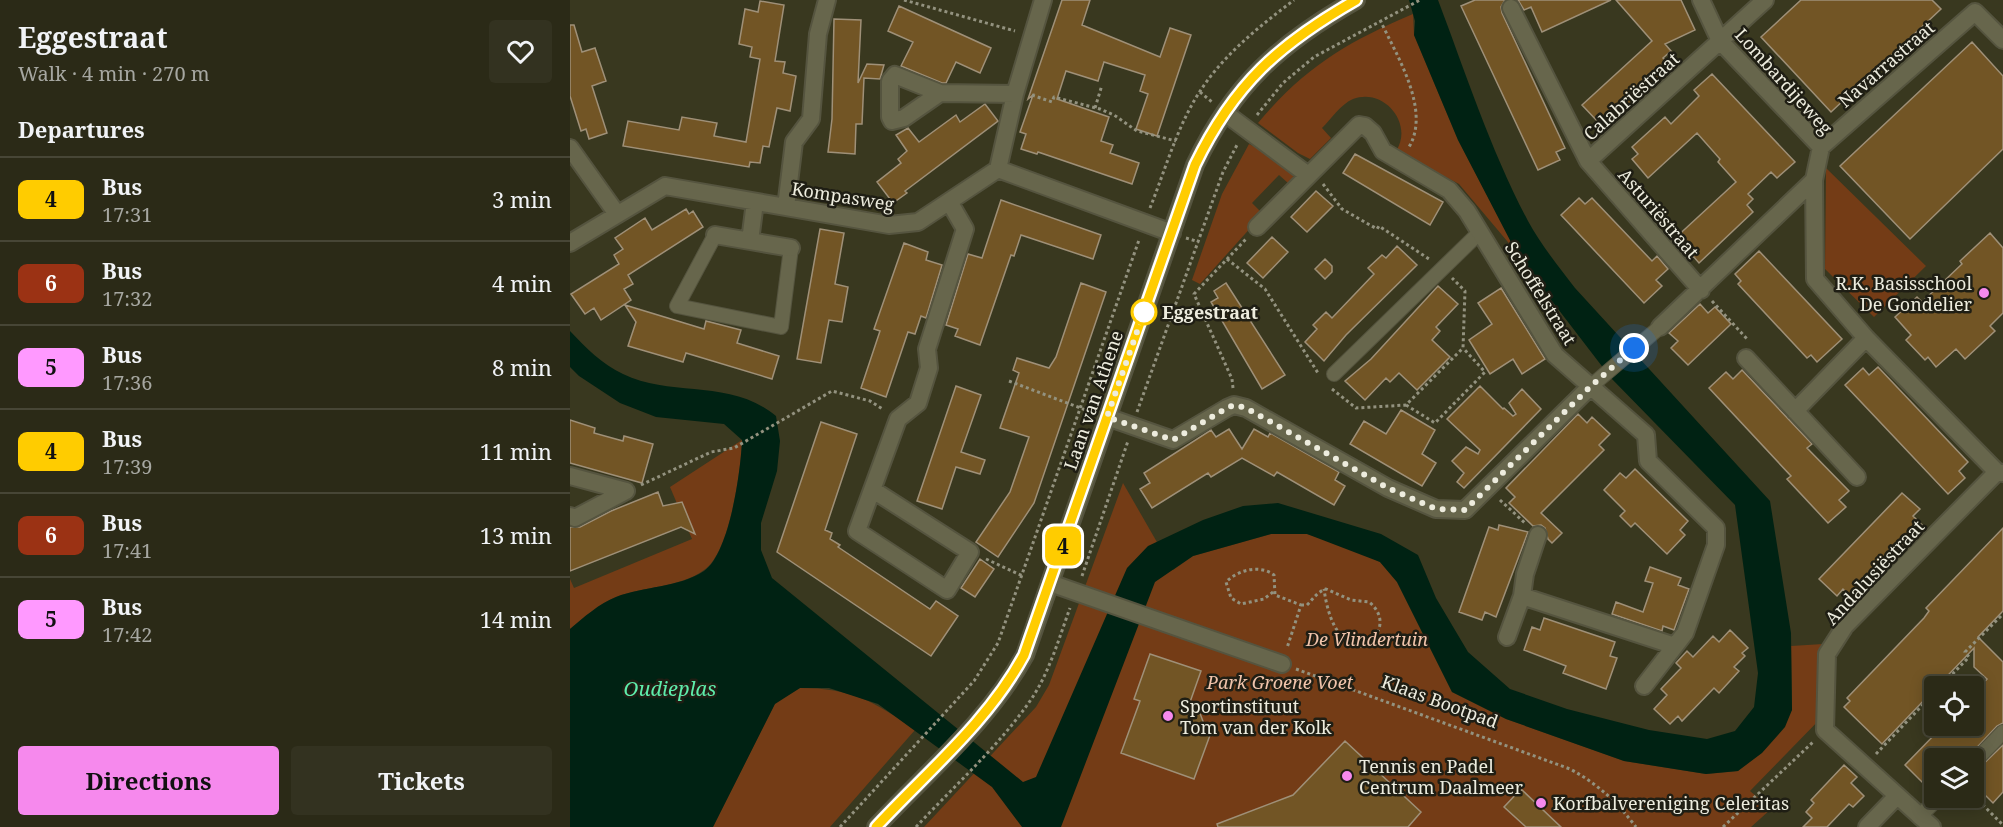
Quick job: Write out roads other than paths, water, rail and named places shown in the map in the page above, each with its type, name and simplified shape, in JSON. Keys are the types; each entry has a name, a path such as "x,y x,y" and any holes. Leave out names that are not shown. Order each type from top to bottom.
{"street":[{"path":"786,207 794,142 811,119 818,34 827,0"},
{"path":"1043,0 1015,94 998,169 1144,224 1172,232"},
{"name":"Laan van Athene","path":"876,827 971,729 1018,667 1031,640 1195,165 1225,113 1247,83 1276,52 1301,33 1356,0"},
{"name":"Lombardijeweg","path":"1701,0 1720,41 1821,147 1814,180 1815,279 1866,338 2000,473"},
{"name":"Calabriëstraat","path":"1511,8 1588,161 1765,0"},
{"name":"Navarrastraat","path":"1821,147 1975,12 2003,40"},
{"path":"940,93 1015,94"},
{"path":"1225,113 1310,172"},
{"name":"Schoffelstraat","path":"1257,227 1359,125 1365,126 1373,133 1383,152 1449,190 1480,232 1555,355 1646,435 1648,461 1716,528 1716,545 1685,633 1644,686"},
{"path":"570,148 617,214"},
{"name":"Asturiëstraat","path":"1588,161 1701,290"},
{"name":"Kompasweg","path":"570,243 665,186 889,225 904,225 918,222 950,203 998,169"},
{"path":"1107,417 1173,440 1234,405 1246,408 1388,488 1436,509 1465,510 1590,387 1701,290 1814,180"},
{"path":"750,241 755,202"},
{"path":"873,490 970,552 947,590 857,531 898,419 918,403 929,368 927,349 965,229 950,203"},
{"path":"1330,379 1480,232"},
{"path":"715,235 750,241 791,248 781,327 677,306 715,235"},
{"path":"1795,411 1866,338"},
{"path":"1746,358 1857,477"},
{"name":"Andalusiëstraat","path":"1896,796 1825,730 1827,654 1845,626 2000,473"},
{"path":"570,476 626,492 575,518 570,516"},
{"path":"1507,637 1522,596 1524,574 1538,535"},
{"path":"1050,583 1282,663"},
{"path":"1522,596 1675,646"},
{"path":"1984,752 2003,732"},
{"path":"1867,827 1896,796 1925,822 1933,808"}],"water":[{"name":"Oudieplas","path":"1409,0 1438,0 1502,167 1528,221 1550,256 1575,288 1770,501 1791,633 1792,710 1785,727 1762,753 1738,771 1706,774 1624,761 1506,719 1452,692 1397,582 1380,562 1307,534 1271,534 1193,556 1155,582 1061,827 1022,827 992,787 878,704 829,688 800,688 775,704 713,827 570,827 570,629 610,600 627,593 683,581 704,571 721,547 727,529 736,489 742,440 724,424 656,417 620,403 579,376 570,367 570,331 601,360 623,374 662,385 721,392 740,397 758,404 776,416 780,441 777,471 761,523 761,550 772,578 1023,782 1036,777 1127,568 1148,546 1203,520 1243,506 1278,503 1381,534 1418,555 1436,598 1468,652 1510,689 1567,709 1649,730 1707,739 1735,731 1754,707 1758,673 1735,505 1611,378 1514,248 1458,140 1414,35 1415,21"}],"place":[{"name":"R.K. Basisschool De Gondelier","path":"1984,293"},
{"name":"Eggestraat","path":"1144,312"},
{"name":"Sportinstituut Tom van der Kolk","path":"1168,716"},
{"name":"Tennis en Padel Centrum Daalmeer","path":"1347,776"},
{"name":"Korfbalvereniging Celeritas","path":"1541,803"}],"park label":[{"name":"De Vlindertuin","path":"1367,639"},
{"name":"Park Groene Voet","path":"1280,682"}]}
